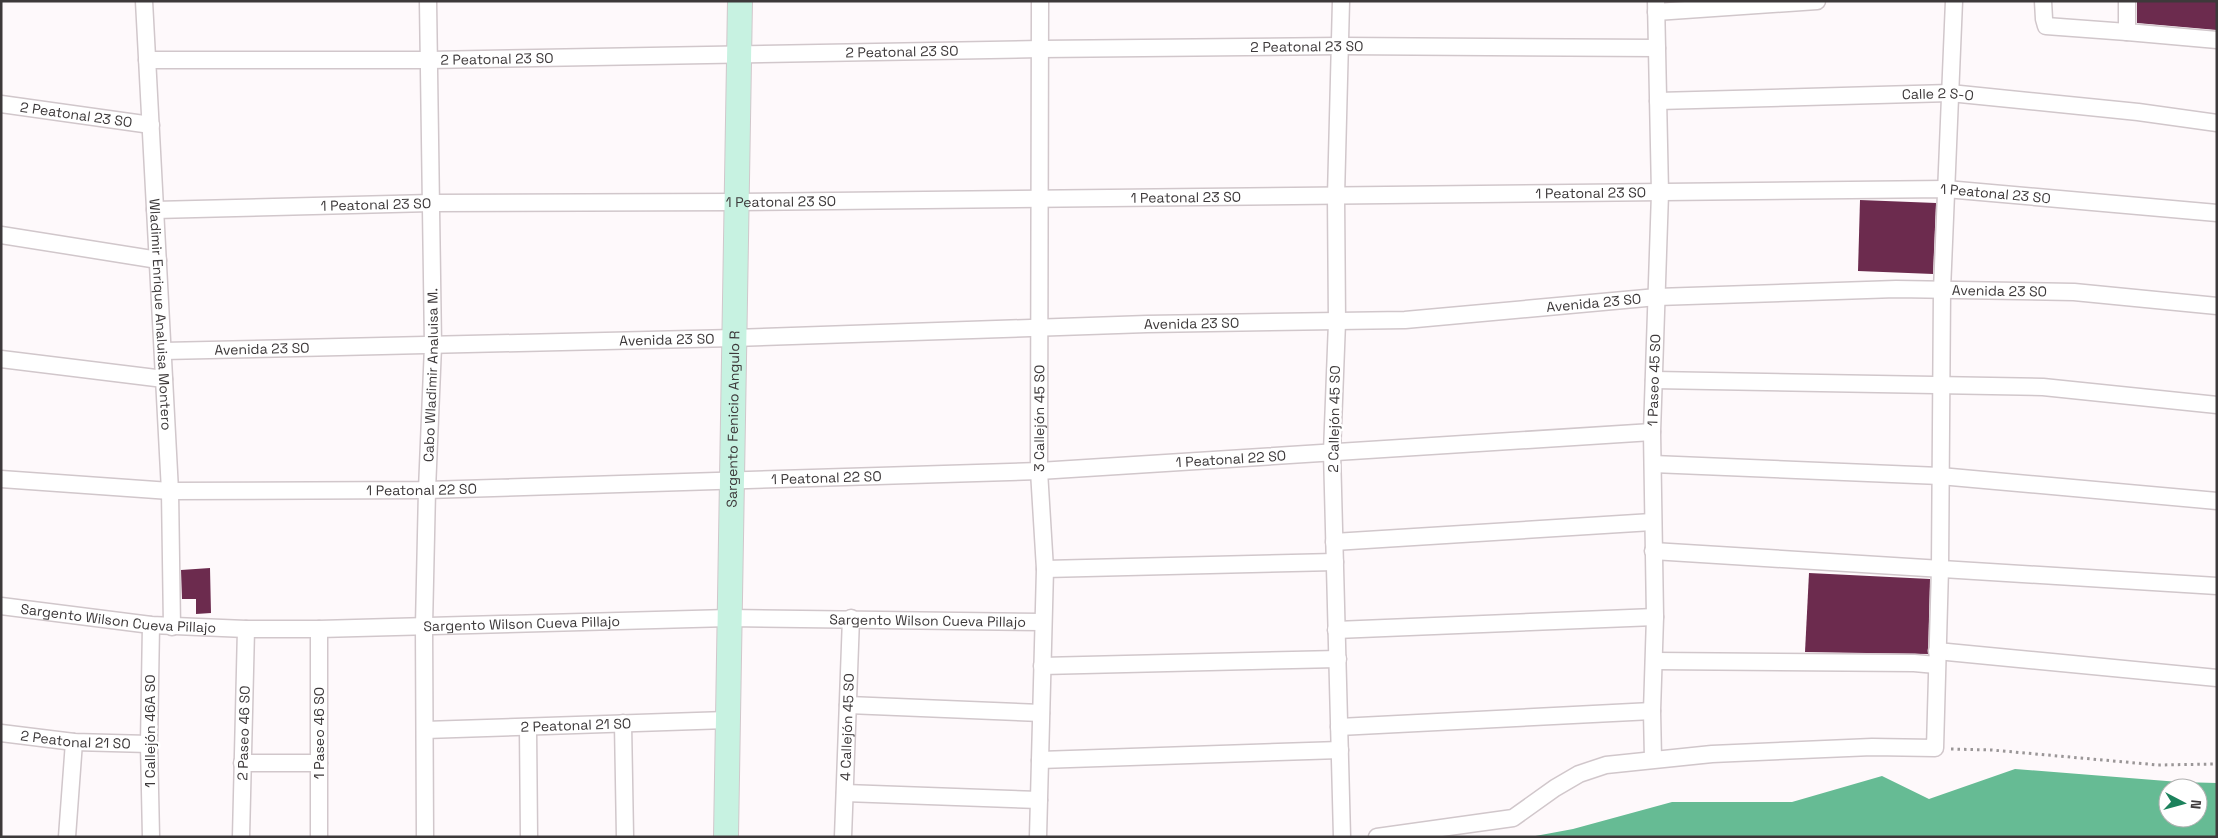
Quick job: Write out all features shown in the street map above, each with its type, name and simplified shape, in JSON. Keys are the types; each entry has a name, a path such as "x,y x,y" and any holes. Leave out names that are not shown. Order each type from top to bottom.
{"street":[{"name":"Wladimir Enrique Analuisa Montero","path":"144,1 170,491 172,627"},
{"name":"Cabo Wladimir Analuisa M.","path":"425,837 424,626 433,346 428,1"},
{"name":"Sargento Fenicio Angulo R","path":"726,837 740,1"},
{"name":"3 Callejón 45 SO","path":"1038,837 1045,569 1039,471 1040,1"},
{"name":"2 Callejón 45 SO","path":"1341,1 1336,196 1337,322 1332,452 1342,837"},
{"path":"1656,7 1818,1"},
{"path":"1377,837 1514,818 1555,788 1579,774 1606,765 1712,754 1852,748 1935,748 1940,568 1942,290 1954,1"},
{"path":"2044,1 2046,26 2217,40"},
{"path":"2127,1 2127,32"},
{"name":"1 Paseo 45 SO","path":"1653,759 1652,711 1655,617 1652,432 1660,193 1656,7"},
{"name":"2 Peatonal 23 SO","path":"147,60 429,60 1040,49 1340,46 1657,48"},
{"name":"Calle 2 S-O","path":"1658,101 1950,93 2138,112 2217,123"},
{"name":"2 Peatonal 23 SO","path":"1,104 151,125"},
{"name":"1 Peatonal 23 SO","path":"155,210 431,203 737,202 1946,189 2217,213"},
{"path":"1,235 158,260"},
{"name":"Avenida 23 SO","path":"163,351 734,338 1148,324 1405,320 1657,297 1896,289 2074,292 2217,306"},
{"path":"1,359 164,379"},
{"path":"1654,380 2043,387 2217,405"},
{"name":"1 Peatonal 22 SO","path":"1,479 170,491 427,490 1039,471 1652,432"},
{"path":"1652,464 1940,476 2217,501"},
{"path":"1334,542 1652,522"},
{"path":"1653,551 2217,586"},
{"path":"1045,569 1335,562"},
{"name":"Sargento Wilson Cueva Pillajo","path":"1,606 151,626 246,629 320,629 729,618 851,618 1043,622"},
{"path":"1336,630 1655,617"},
{"name":"4 Callejón 45 SO","path":"843,837 851,618"},
{"name":"1 Callejón 46A SO","path":"151,626 149,744 151,837"},
{"name":"2 Paseo 46 SO","path":"240,837 246,629"},
{"name":"1 Paseo 46 SO","path":"319,837 320,629"},
{"path":"1654,661 1914,663 1936,658 2217,678"},
{"path":"1042,666 1338,659"},
{"path":"848,705 1041,713"},
{"path":"1339,727 1652,711"},
{"name":"2 Peatonal 21 SO","path":"425,730 727,720"},
{"path":"623,723 625,837"},
{"path":"528,728 529,837"},
{"name":"2 Peatonal 21 SO","path":"1,733 74,742 149,744"},
{"path":"67,837 74,742"},
{"path":"1040,760 1340,750"},
{"path":"242,763 320,764"},
{"path":"845,793 1039,800"}],"path":[{"path":"1935,748 1992,750 2158,765 2217,764"}],"shaded area":[{"path":"2015,769 2158,780 2158,828 2208,828 2208,783 2217,783 2217,837 1530,837 1573,829 1672,802 1792,802 1882,776 1929,799"}],"building":[{"path":"2137,1 2217,1 2217,30 2137,23"},
{"path":"1860,200 1936,203 1933,274 1858,271"},
{"path":"210,568 211,613 196,614 196,599 182,599 181,570"},
{"path":"1809,573 1930,579 1928,654 1805,652"}]}
